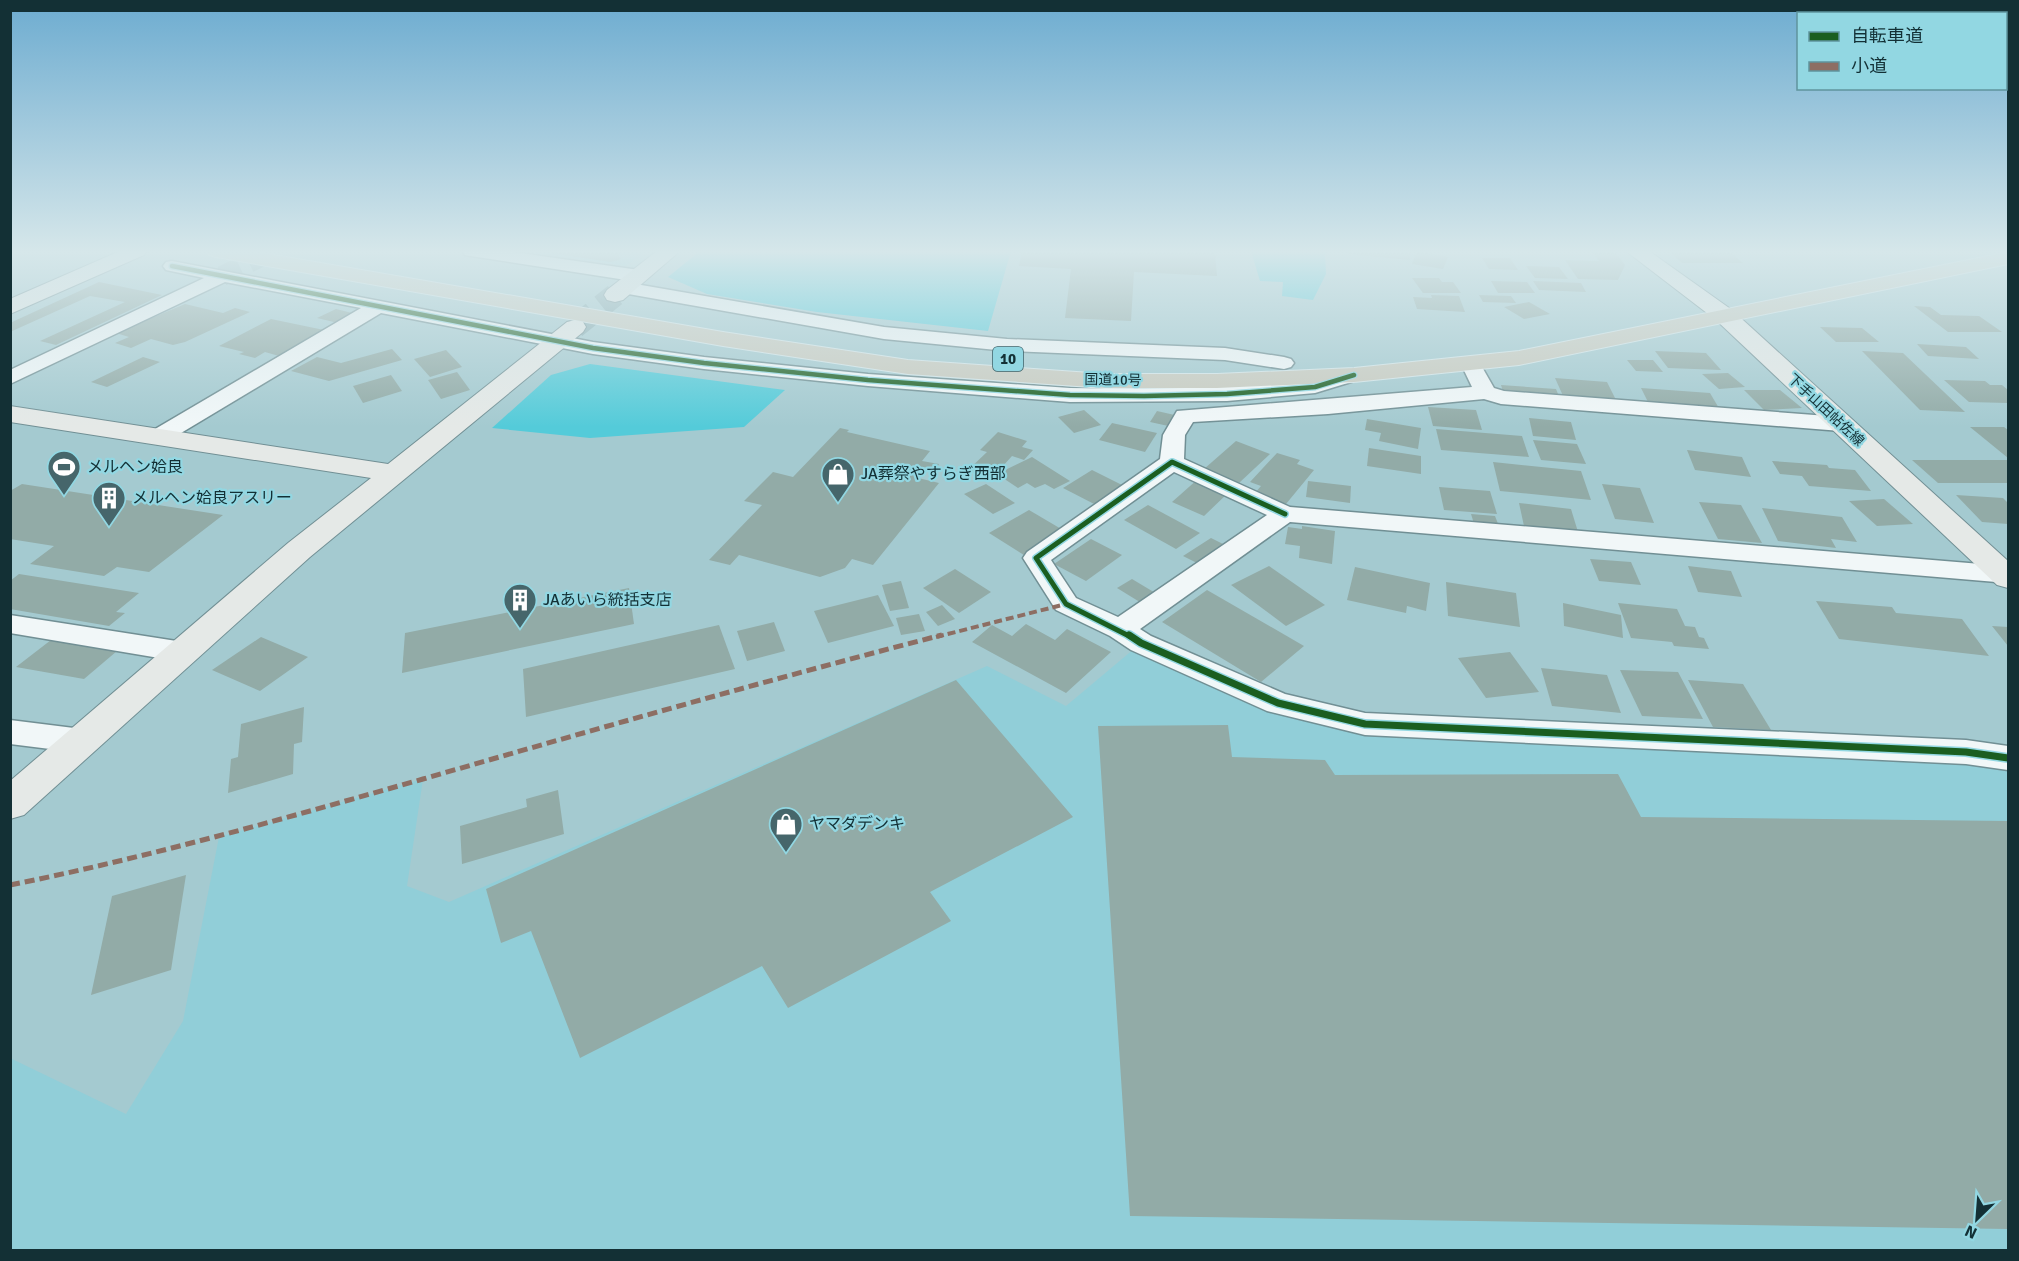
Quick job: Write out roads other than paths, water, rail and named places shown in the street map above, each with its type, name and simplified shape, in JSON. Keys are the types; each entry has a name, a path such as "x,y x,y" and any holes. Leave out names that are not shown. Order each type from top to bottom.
{"highway":[{"name":"国道10号","path":"555,310 723,339 908,367 1105,381 1217,381 1354,375 1471,364 1520,358 1713,310"},
{"name":"国道10号","path":"651,310 813,338 897,349 1072,363 1201,365 1284,363 1437,352 1514,342 1711,310"}],"street":[{"path":"10,378 152,310"},
{"path":"158,437 374,310"},
{"path":"390,310 566,334 647,356 957,388 1070,395 1216,394 1315,387 1354,375"},
{"path":"757,310 884,333 1007,345 1225,354 1284,363"},
{"name":"下手山田帖佐線","path":"1717,310 2007,576"},
{"path":"10,804 298,550 566,334"},
{"path":"1471,364 1486,392"},
{"path":"1172,462 1174,435 1185,416 1328,407 1486,392 1501,397 1841,424"},
{"path":"10,414 392,473"},
{"path":"1172,462 1285,514 2007,576"},
{"path":"1172,462 1036,558 1066,604 1120,629 1142,644 1278,703 1365,724 1966,752 2008,758"},
{"path":"1120,629 1285,514"},
{"path":"10,624 183,652"},
{"path":"10,732 82,741"}],"tunnel":[{"path":"575,327 596,310"}],"place":[{"name":"メルヘン姶良","path":"64,496"},
{"name":"JA葬祭やすらぎ西部","path":"838,503"},
{"name":"メルヘン姶良アスリー","path":"109,527"},
{"name":"JAあいら統括支店","path":"520,629"},
{"name":"ヤマダデンキ","path":"786,853"}]}
